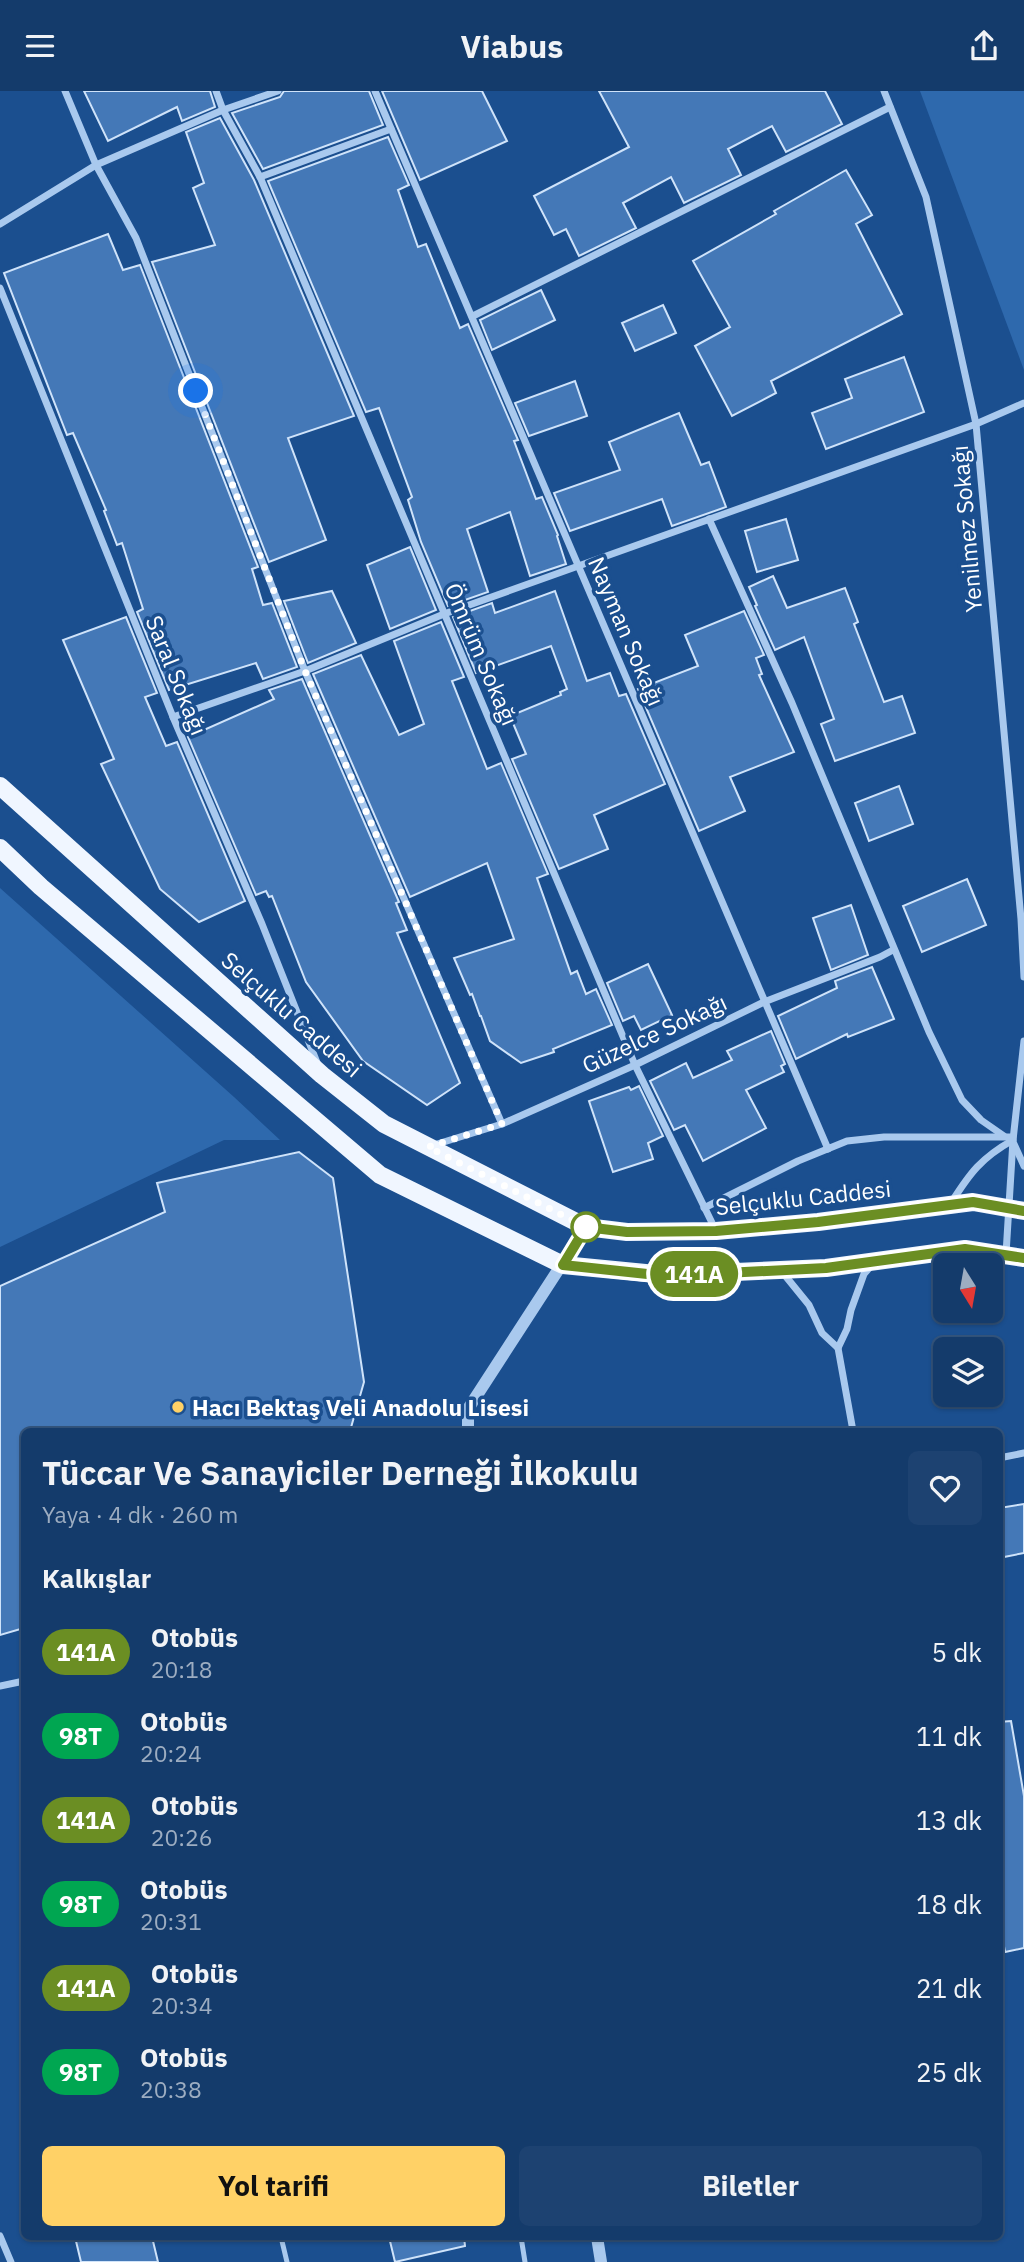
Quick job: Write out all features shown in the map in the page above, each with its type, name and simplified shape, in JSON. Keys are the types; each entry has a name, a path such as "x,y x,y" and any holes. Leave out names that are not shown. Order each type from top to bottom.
{"main road":[{"name":"Selçuklu Caddesi","path":"0,786 322,1075 383,1124 586,1227 627,1232 716,1231 818,1222 973,1202 1016,1210"},
{"path":"0,848 41,887 380,1175 563,1265 666,1276 874,1262 965,1249 1024,1258"}],"street":[{"path":"65,91 96,165 136,238 305,671 502,1124"},
{"name":"Ömrüm Sokağı","path":"216,91 223,110 260,177 635,1065 716,1231"},
{"path":"0,223 96,165 223,110 278,91"},
{"name":"Nayman Sokağı","path":"375,91 828,1149"},
{"name":"Yenilmez Sokağı","path":"884,91 926,197 976,424 1024,977"},
{"path":"473,316 890,107"},
{"path":"260,177 391,128"},
{"name":"Saral Sokağı","path":"0,288 173,717 262,925 322,1075"},
{"path":"173,717 305,671 444,614 976,424 1024,403"},
{"path":"709,519 792,703 929,1032 962,1100 981,1120 1004,1136"},
{"name":"Güzelce Sokağı","path":"428,1147 502,1124 635,1065 764,1002 893,950"},
{"path":"1006,1255 1016,1210 1013,1138 1024,1041"},
{"path":"704,1208 798,1161 847,1141 884,1137 1013,1138"},
{"path":"1013,1138 1024,1166"},
{"path":"950,1205 965,1181 989,1153 1013,1138"},
{"path":"468,1428 468,1409 586,1227"},
{"path":"852,1428 838,1348 847,1329 864,1274 874,1262"},
{"path":"781,1270 809,1305 822,1333 838,1348"},
{"path":"1003,1457 1024,1453"},
{"path":"0,1686 21,1682"},
{"path":"0,2236 10,2262"},
{"path":"597,2240 601,2262"}],"lane":[{"path":"282,2240 286,2262"},
{"path":"521,2240 525,2262"}],"shaded area":[{"path":"920,91 1024,91 1024,370"},
{"path":"0,888 280,1140 224,1140 0,1247"}],"building":[{"path":"84,91 210,91 215,107 182,121 177,107 108,141"},
{"path":"284,91 369,91 383,125 263,169 232,113 280,97"},
{"path":"382,91 482,91 507,141 420,180"},
{"path":"599,91 825,91 842,124 786,152 772,126 728,149 741,175 684,203 671,177 623,203 636,228 579,256 566,229 554,235 534,196 629,147"},
{"path":"220,118 254,180 354,416 288,438 326,540 269,562 152,262 215,245 193,188 204,183 186,132"},
{"path":"388,137 409,185 398,190 418,247 426,244 460,328 468,324 518,440 514,441 536,499 542,497 558,535 566,564 530,576 510,512 467,529 488,592 448,606 421,542 408,500 412,497 379,408 366,412 268,181"},
{"path":"846,170 872,215 856,224 902,314 771,381 776,393 732,416 695,346 730,327 693,261"},
{"path":"108,234 123,270 140,265 258,567 252,569 263,605 272,603 297,667 263,679 256,663 169,690 137,612 143,609 122,543 117,545 104,511 106,510 73,433 67,435 4,273"},
{"path":"541,290 555,320 492,350 480,320"},
{"path":"663,305 676,333 635,351 622,323"},
{"path":"904,357 924,412 826,449 812,413 852,398 845,379"},
{"path":"575,381 587,416 529,436 515,403"},
{"path":"679,413 701,465 709,462 726,507 672,526 662,499 570,531 554,493 620,470 609,442"},
{"path":"786,519 798,560 757,572 745,531"},
{"path":"410,547 436,610 390,629 367,565"},
{"path":"773,576 787,608 845,588 858,622 854,624 884,702 902,696 915,733 835,761 821,724 834,719 804,637 775,650 755,606 757,605 749,587"},
{"path":"332,591 356,643 308,663 284,601"},
{"path":"555,591 587,681 610,673 619,696 626,694 665,784 594,815 608,849 559,869 512,759 526,754 510,716 561,695 560,692 567,689 551,646 476,673 453,617 492,603 495,613"},
{"path":"744,611 764,655 756,658 762,674 759,675 794,752 730,777 745,811 699,831 638,689 698,666 685,635"},
{"path":"126,617 157,693 145,697 166,746 177,742 245,901 199,922 160,889 101,764 114,759 63,640"},
{"path":"441,622 464,677 452,681 487,769 501,763 548,874 537,878 571,974 577,971 586,994 596,989 612,1025 553,1049 554,1052 521,1063 490,1041 472,994 470,995 454,958 514,939 487,863 410,897 313,674 361,655 399,735 424,724 394,641"},
{"path":"302,679 399,902 396,903 407,930 397,933 460,1083 427,1105 363,1061 306,982 272,896 269,897 266,891 256,895 188,737 274,699 269,690"},
{"path":"899,786 913,824 869,841 855,803"},
{"path":"967,879 986,925 922,952 903,906"},
{"path":"851,905 868,955 831,970 813,918"},
{"path":"648,964 672,1015 641,1030 634,1016 623,1021 607,983"},
{"path":"872,967 894,1019 848,1037 847,1034 796,1059 778,1016 837,988 835,981"},
{"path":"771,1031 785,1064 781,1066 784,1072 746,1090 766,1128 703,1161 685,1125 674,1130 650,1081 686,1063 693,1078 732,1060 727,1051"},
{"path":"639,1086 663,1136 648,1143 653,1159 613,1172 589,1101"},
{"name":"Hacı Bektaş Veli Anadolu Lisesi","path":"299,1152 333,1178 364,1382 351,1428 21,1428 21,1629 0,1635 0,1286 165,1212 157,1183"},
{"path":"1024,1504 1024,1553 1003,1557 1003,1507"},
{"path":"1011,1721 1024,1796 1024,1948 1005,1952 1003,1941 1003,1722"},
{"path":"76,2240 153,2240 158,2262 81,2262"},
{"path":"390,2240 464,2240 465,2246 395,2262"}],"bus line":[{"name":"141A","path":"1024,1211 973,1202 818,1222 716,1231 627,1232 586,1227 563,1265 666,1276 826,1268 965,1249 1024,1258"}],"place":[{"name":"Hacı Bektaş Veli Anadolu Lisesi","path":"178,1407"}],"route":[{"path":"196,391 305,671 502,1124 428,1147 586,1227"}]}
